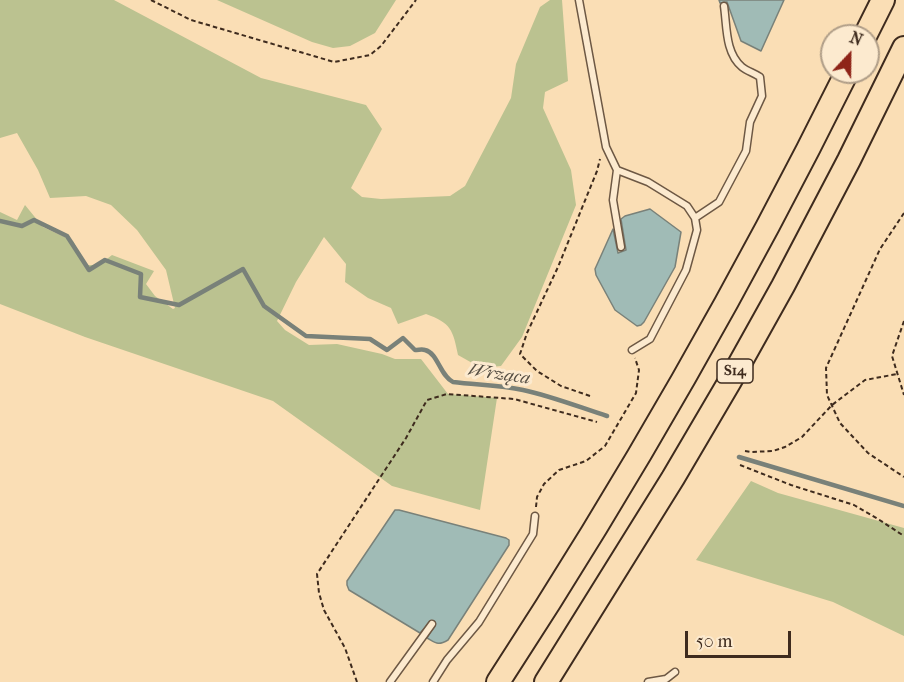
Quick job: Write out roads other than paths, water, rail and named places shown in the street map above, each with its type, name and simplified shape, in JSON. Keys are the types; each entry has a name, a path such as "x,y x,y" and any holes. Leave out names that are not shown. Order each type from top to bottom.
{"highway":[{"path":"871,24 883,0"},
{"name":"S14","path":"546,682 674,478 730,381 849,160 904,48"},
{"name":"S14","path":"498,682 635,463 750,260 841,84"}],"lane":[{"path":"579,0 605,142 617,170 613,200 621,247"},
{"path":"695,218 719,202 746,152 750,122 762,96 759,77 741,66 733,55 729,45 724,6"},
{"path":"617,170 648,182 687,206 695,218 697,230 687,270 650,339 632,350"},
{"path":"433,682 447,660 479,622 533,534 535,516"},
{"path":"390,682 432,624"},
{"path":"648,682 666,679 675,672"}],"water":[{"path":"719,0 784,0 761,51 741,41 727,2 720,3"},
{"path":"650,209 681,232 675,267 644,322 637,326 615,310 595,269 613,229 618,253 626,250 621,219"},
{"path":"395,510 509,540 509,545 448,640 442,643 427,638 435,624 431,621 420,633 349,590 347,585 347,581"}],"waterway":[{"name":"Wrząca","path":"0,221 22,226 34,220 67,236 89,270 105,260 141,274 140,297 179,305 243,269 264,306 306,336 370,339 387,350 403,338 415,350 424,350 433,355 445,375 453,382 523,390 607,416"},
{"name":"Wrząca","path":"739,457 904,506"}]}
